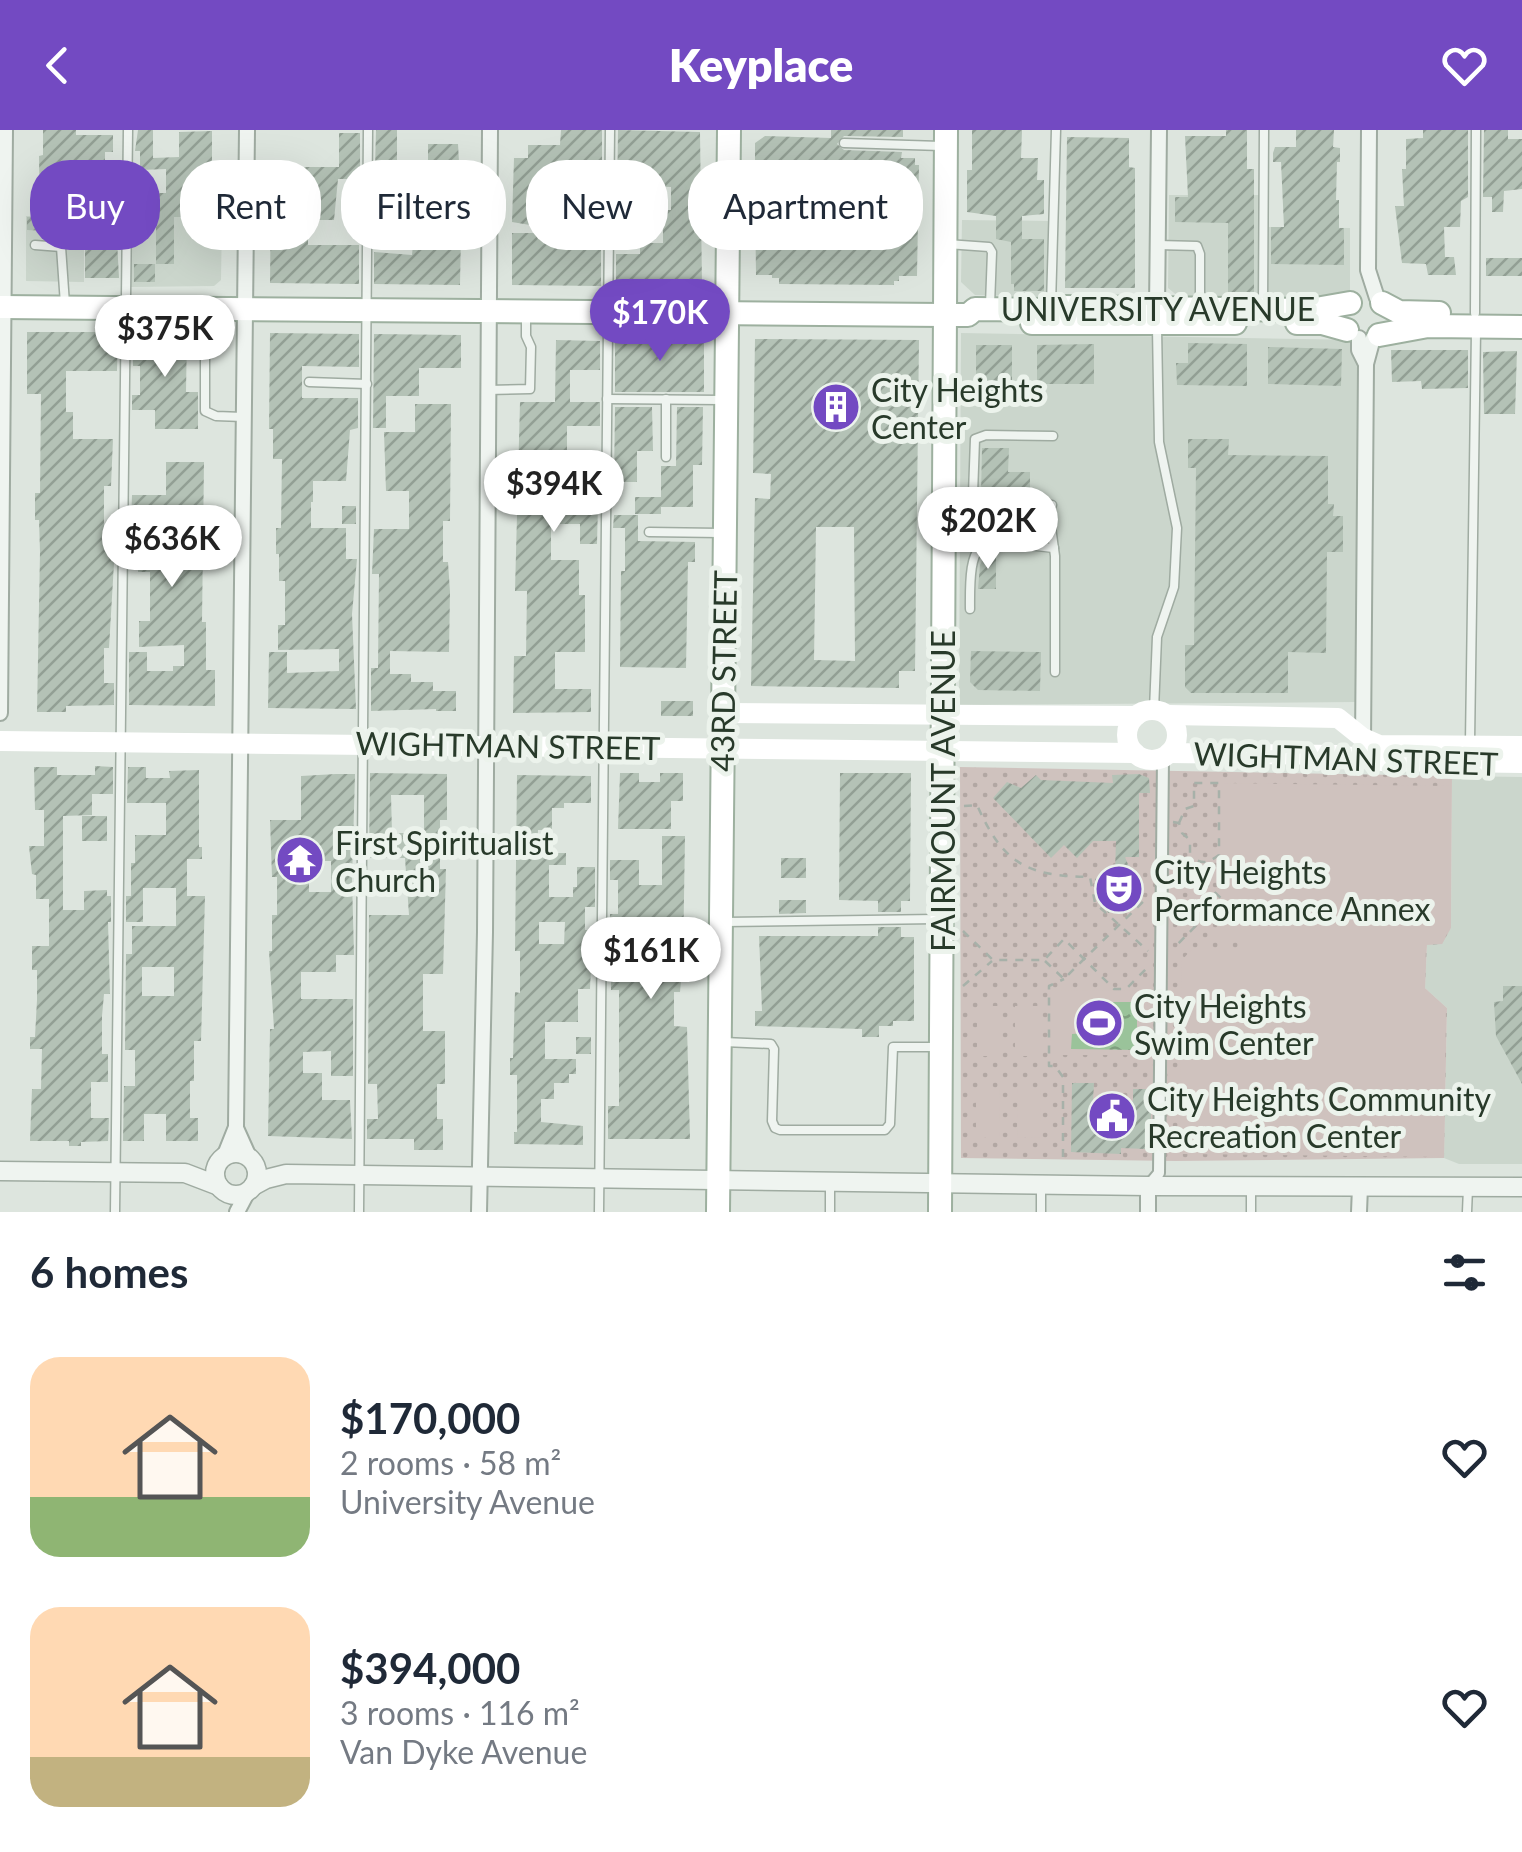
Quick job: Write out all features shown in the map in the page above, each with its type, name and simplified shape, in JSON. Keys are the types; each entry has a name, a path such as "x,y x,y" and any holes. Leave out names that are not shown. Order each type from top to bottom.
{"main road":[{"name":"43RD STREET","path":"718,1212 729,130"},
{"name":"FAIRMOUNT AVENUE","path":"940,1212 946,138"},
{"name":"UNIVERSITY AVENUE","path":"979,312 974,324 1157,315 1200,307 1323,309 1366,301 1399,312 1522,327"},
{"path":"1366,301 1387,323 1365,335 1344,316 1366,301"},
{"name":"UNIVERSITY AVENUE","path":"2,306 944,316 1051,310 1322,323 1365,335 1522,313"},
{"name":"WIGHTMAN STREET","path":"723,713 1338,718 1363,748"},
{"path":"1135,753 1128,730 1152,714"},
{"name":"WIGHTMAN STREET","path":"1152,714 1177,730 1177,738 1166,755"},
{"name":"WIGHTMAN STREET","path":"0,741 1135,753 1149,759 1166,755 1338,755 1363,748 1470,754 1522,763"},
{"name":"WIGHTMAN STREET","path":"1470,754 1522,746"}],"street":[{"path":"0,714 5,130"},
{"path":"236,1127 257,1174 234,1212 215,1174 236,1127 248,130"},
{"path":"478,1212 490,130"},
{"path":"1157,315 1159,130"},
{"path":"1366,301 1369,130"},
{"path":"1363,748 1366,364 1359,350 1365,335"},
{"path":"1148,1212 1148,1186 1159,1173 1161,820 1166,755"},
{"path":"185,1173 236,1153 286,1174"},
{"path":"0,1171 185,1173 236,1195 266,1178 286,1174 1522,1187"},
{"path":"1359,1212 1360,1187"}],"lane":[{"path":"115,1212 128,130"},
{"path":"358,1212 368,130"},
{"path":"599,1212 610,130"},
{"path":"1051,310 1056,130"},
{"path":"1262,309 1264,130"},
{"path":"1470,754 1476,130"},
{"path":"844,144 946,138"},
{"path":"945,244 989,247 992,252 979,312"},
{"path":"1158,245 1197,246 1200,307"},
{"path":"62,250 65,308"},
{"path":"206,310 205,411 216,416 244,417"},
{"path":"487,390 530,389 531,347 526,336 526,311"},
{"path":"1152,714 1157,637 1174,586 1177,528 1159,442 1157,315"},
{"path":"309,382 367,384"},
{"path":"607,399 726,400"},
{"path":"666,399 666,457"},
{"path":"1052,504 984,504 975,501 972,494 975,439 1053,436"},
{"path":"943,526 1052,527 1056,672"},
{"path":"649,532 725,532"},
{"path":"970,609 970,568 972,555 979,548 1000,543 1054,548"},
{"path":"721,922 941,918"},
{"path":"719,1042 771,1044 772,1121 780,1130 885,1130 890,1124 894,1047 940,1047"},
{"path":"830,1179 830,1212"},
{"path":"1041,1212 1042,1183"},
{"path":"1251,1185 1251,1212"},
{"path":"1467,1212 1468,1188"}],"path":[{"path":"1160,962 1222,898 1183,863 1190,856 1190,840 1182,834 1180,823 1185,809 1194,806 1194,783 1219,783 1219,855 1209,862 1199,862 1190,856"},
{"path":"964,806 977,805 1002,851 1025,868 1040,874 1090,877 1095,903 1157,959 1126,990 1114,989 1064,940 1044,960"},
{"path":"1161,820 1180,823"},
{"path":"1063,1156 1063,1076 1055,1066 1048,1066 1048,986 1064,979 1121,926"},
{"path":"963,930 994,960"},
{"path":"963,986 994,960 1044,960 1064,979"}],"shaded area":[{"path":"1169,195 1261,195 1261,227 1350,228 1350,290 1344,299 1179,297 1168,288"},
{"path":"26,216 30,216 30,250 84,250 84,282 26,281"},
{"path":"160,216 180,217 180,250 221,250 221,280 214,286 130,287 129,250 160,250"},
{"path":"962,220 1049,221 1049,297 975,295 961,282"},
{"path":"961,333 1360,340 1355,702 959,705"},
{"path":"960,767 1452,776 1451,928 1442,944 1427,945 1425,988 1447,1008 1444,1158 961,1158"},
{"path":"1452,776 1522,777 1522,1164 1459,1164 1444,1158 1447,1008 1425,988 1427,945 1451,928"},
{"path":"1222,783 1450,786 1450,928 1442,944 1426,944 1425,989 1446,1008 1444,1157 1180,1154 1182,960 1193,948 1250,948 1250,941 1222,941"},
{"name":"City Heights Swim Center","path":"1051,990 1148,991 1147,1055 1062,1055 1061,1063 1050,1063"},
{"path":"977,1006 1000,1006 1000,1056 977,1056"},
{"path":"1015,1006 1038,1006 1038,1056 1015,1056"},
{"path":"976,1088 1000,1088 999,1137 976,1137"},
{"path":"1018,1088 1041,1088 1040,1138 1017,1137"}],"water":[{"path":"1085,1002 1137,1002 1137,1050 1071,1049 1072,1034 1085,1033"}],"building":[{"path":"43,130 113,135 113,152 105,152 105,160 39,160 43,155"},
{"path":"138,130 153,130 153,158 179,157 179,132 212,131 212,160 180,160 180,217 174,217 174,264 156,264 156,250 160,250 160,193 166,193 166,169 160,169 160,160 140,160 140,151 135,151"},
{"path":"376,130 397,130 397,160 375,160"},
{"path":"561,130 602,130 602,160 526,160 526,224 512,222 514,158 528,158 528,145 560,145"},
{"path":"618,130 700,132 700,160 688,160 688,250 702,250 702,285 616,286 616,254 668,250 671,210 668,160 618,160"},
{"path":"831,130 903,130 903,137 844,136 837,144 844,150 902,152 901,158 915,160 755,160 755,143 765,136 831,138"},
{"path":"972,130 1022,130 1021,158 1038,158 1037,180 1044,180 1044,214 1022,216 1022,239 1044,239 1044,291 1014,291 1011,242 996,239 996,216 967,212"},
{"path":"1226,130 1247,130 1247,169 1254,169 1254,292 1228,292 1228,223 1175,222 1175,197 1188,197 1185,136 1226,136"},
{"path":"1296,130 1334,130 1333,147 1340,148 1336,200 1339,228 1344,228 1344,265 1271,264 1271,227 1284,227 1281,162 1273,162 1273,153 1275,147 1296,147"},
{"path":"1423,130 1468,130 1468,197 1461,201 1460,227 1444,227 1445,257 1454,257 1456,275 1428,275 1426,264 1402,263 1395,206 1404,206 1402,169 1406,169 1406,139 1423,138"},
{"path":"1484,130 1508,130 1508,139 1522,139 1522,189 1504,191 1503,212 1492,212 1492,197 1483,197"},
{"path":"339,133 360,133 360,160 341,160 334,220 321,220 321,167 339,167"},
{"path":"1067,137 1129,138 1129,167 1135,168 1135,288 1065,288"},
{"path":"428,144 458,144 459,160 428,160"},
{"path":"512,233 526,233 526,250 601,250 601,286 512,285"},
{"path":"321,245 341,245 341,250 359,250 359,284 270,283 270,250 321,250"},
{"path":"85,250 118,250 119,278 85,278"},
{"path":"412,250 461,250 460,285 374,284 374,252 412,255"},
{"path":"756,250 917,250 917,276 899,276 894,285 779,284 779,278 772,275 756,275"},
{"path":"1486,258 1522,258 1522,276 1486,276"},
{"path":"134,264 155,264 155,282 134,282"},
{"path":"27,332 118,332 117,371 66,371 66,412 73,412 73,439 113,439 111,486 104,486 104,529 116,529 104,683 114,683 114,705 66,706 66,712 37,712 40,552 35,493 40,493 41,394 27,394"},
{"path":"133,333 187,333 186,392 198,392 198,429 155,429 155,410 132,410 132,395 140,395 140,366 133,366"},
{"path":"270,333 359,334 359,367 302,366 302,398 358,398 358,428 350,430 346,481 313,481 311,502 311,528 346,528 346,559 357,559 352,614 356,709 268,708 269,652 287,652 287,673 339,671 339,649 278,650 278,625 285,625 285,581 279,581 276,554 276,528 281,528 282,459 273,459 273,429 269,429"},
{"path":"374,334 461,335 461,368 419,368 419,396 386,396 386,428 373,428"},
{"path":"615,337 704,337 704,392 615,392"},
{"path":"755,339 919,340 915,671 899,671 899,688 751,686 755,498 770,499 771,474 753,473","holes":["816,527 854,527 855,661 814,660"]},
{"path":"556,340 600,341 600,370 570,370 570,402 600,402 600,426 567,426 567,464 599,464 597,544 580,544 580,524 551,524 551,560 579,560 579,595 585,595 585,652 555,652 555,689 591,689 591,712 513,713 514,656 526,656 527,591 515,591 520,402 555,402"},
{"path":"1188,343 1247,344 1247,386 1177,385 1176,363 1188,363"},
{"path":"1094,344 1094,384 1037,384 1037,345"},
{"path":"976,345 1012,345 1012,390 976,390"},
{"path":"1268,347 1342,349 1341,386 1268,384"},
{"path":"1391,350 1468,350 1468,388 1422,389 1421,381 1392,382"},
{"path":"1517,351 1515,414 1484,414 1483,352"},
{"path":"415,404 451,404 450,521 443,521 443,562 448,562 450,592 449,652 390,651 390,674 411,674 411,682 433,682 433,691 456,691 456,711 371,711 371,668 378,668 379,574 372,574 374,529 409,529 409,491 386,491 384,432 415,432"},
{"path":"615,407 652,407 653,451 637,451 637,482 614,482"},
{"path":"677,407 703,407 702,465 693,465 693,507 661,507 661,514 635,514 635,497 661,497 661,466 676,466"},
{"path":"1188,439 1229,439 1228,455 1328,456 1328,504 1334,504 1333,516 1343,516 1343,552 1327,552 1326,653 1288,652 1288,693 1191,693 1185,687 1185,645 1194,645 1196,468 1188,468"},
{"path":"982,448 1009,448 1008,472 1030,472 1030,497 981,495"},
{"path":"166,462 204,462 202,622 206,622 206,670 215,670 215,706 129,705 129,652 147,652 147,671 173,671 173,666 184,666 184,645 139,647 139,621 150,621 150,572 138,572 138,553 130,553 132,495 166,495"},
{"path":"342,506 356,506 356,524 342,524"},
{"path":"614,515 638,515 638,541 695,542 695,562 688,562 686,668 620,667 625,528 613,528"},
{"path":"986,553 996,553 996,589 978,589 980,565"},
{"path":"971,651 1041,652 1040,691 978,690 970,682"},
{"path":"661,701 693,701 693,716 661,716"},
{"path":"95,766 113,767 113,794 92,794 92,815 63,816 63,910 84,910 84,891 107,890 107,896 111,896 110,994 104,994 102,1016 102,1054 108,1054 108,1082 91,1082 91,1118 109,1118 108,1141 69,1146 69,1141 30,1141 32,1089 41,1089 42,1049 30,1049 30,1037 35,1037 37,1000 32,946 49,946 49,899 36,899 36,875 32,874 29,846 44,846 44,810 35,810 34,767 57,767 57,775 95,775"},
{"path":"128,767 146,767 146,778 170,778 169,771 199,770 202,859 187,859 187,896 205,896 201,1041 194,1041 194,1081 190,1081 190,1118 198,1118 198,1141 166,1141 166,1114 144,1114 144,1141 123,1141 124,1086 135,1086 135,1050 125,1050 126,954 132,954 132,926 176,926 176,888 143,888 143,922 126,922 135,835 166,835 166,803 127,803","holes":["142,967 174,967 174,996 142,996"]},
{"path":"370,773 447,774 447,820 440,820 440,869 446,869 443,974 423,974 423,1031 445,1031 445,1084 437,1084 437,1119 443,1119 443,1150 414,1150 414,1139 367,1139 367,1119 378,1119 377,1084 368,1084 369,915 409,915 405,858 369,858","holes":["391,795 424,795 424,833 392,833"]},
{"path":"620,773 639,773 639,782 660,782 660,773 683,773 683,801 671,801 671,829 618,829"},
{"path":"840,773 911,773 910,901 901,901 901,912 878,912 878,901 839,900"},
{"path":"355,774 354,955 336,955 336,972 301,972 301,999 353,999 353,1076 331,1076 331,1051 303,1052 303,1073 322,1073 322,1100 350,1100 352,1139 268,1136 270,1029 274,1029 269,951 272,915 277,915 270,820 301,820 301,776","holes":["309,861 331,861 331,892 309,892"]},
{"path":"1139,774 1149,778 1150,793 1139,793 1139,857 1125,857 1142,899 1108,913 1095,879 1115,871 1116,841 1093,841 1077,858 1064,845 1051,858 993,798 1007,782 1021,788 1036,775 1041,780 1113,783 1112,775"},
{"path":"517,775 591,776 591,803 564,803 564,808 552,808 552,830 538,830 537,853 566,853 566,865 549,865 549,897 573,897 577,867 595,867 595,907 585,907 585,930 593,930 590,989 578,989 578,1022 545,1022 545,1059 576,1059 576,1074 569,1074 569,1083 554,1083 554,1099 541,1099 541,1122 583,1126 583,1145 514,1144 517,1075 510,1075 510,1058 515,992 520,993 520,951 515,951","holes":["539,922 565,922 564,944 539,944"]},
{"path":"82,816 107,816 107,841 82,841"},
{"path":"662,836 685,836 683,959 680,992 674,992 674,1026 687,1027 690,1139 608,1139 608,1106 619,1106 619,990 611,990 611,962 630,962 630,933 610,933 610,914 618,914 618,880 610,880 610,860 639,860 639,885 662,885"},
{"path":"781,858 806,858 806,878 781,878"},
{"path":"779,900 806,900 806,913 779,914"},
{"path":"878,927 901,927 901,937 914,937 914,1021 879,1026 879,1037 862,1037 862,1029 755,1026 755,1011 762,1011 759,936 878,936"},
{"path":"1503,986 1522,986 1522,1084 1496,1036 1494,1002 1503,1001"},
{"path":"576,1037 591,1037 591,1054 576,1054"},
{"name":"City Heights Community Recreation Center","path":"1072,1083 1094,1083 1093,1101 1133,1101 1133,1089 1151,1089 1151,1130 1145,1130 1145,1149 1121,1148 1121,1154 1071,1152"}],"place":[{"name":"City Heights Center","path":"836,407"},
{"name":"First Spiritualist Church","path":"300,860"},
{"name":"City Heights Performance Annex","path":"1119,889"},
{"name":"City Heights Swim Center","path":"1099,1023"},
{"name":"City Heights Community Recreation Center","path":"1112,1116"}]}
